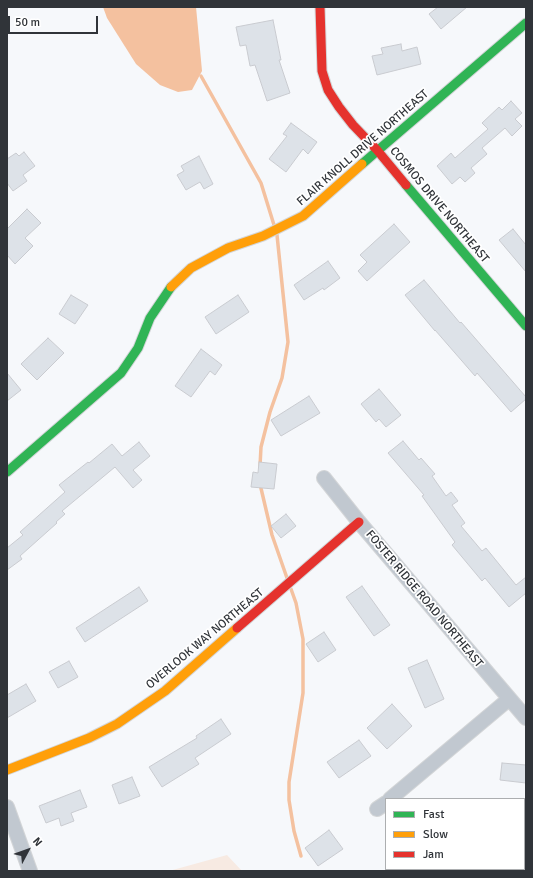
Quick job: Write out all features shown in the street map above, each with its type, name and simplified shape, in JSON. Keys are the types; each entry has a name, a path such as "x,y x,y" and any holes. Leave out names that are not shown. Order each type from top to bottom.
{"street":[{"name":"COSMOS DRIVE NORTHEAST","path":"320,7 322,71 328,90 353,125 377,150 526,326"},
{"name":"FLAIR KNOLL DRIVE NORTHEAST","path":"7,472 121,373 138,348 150,318 170,288 191,268 228,248 263,236 303,216 377,150 526,23"},
{"name":"FOSTER RIDGE ROAD NORTHEAST","path":"324,478 359,522 526,718"},
{"name":"OVERLOOK WAY NORTHEAST","path":"7,770 89,738 116,724 165,691 359,522"},
{"path":"391,798 509,699"},
{"path":"7,807 30,871"}],"shaded area":[{"path":"103,7 196,7 202,71 192,90 178,92 160,85 136,64 107,18"},
{"path":"227,855 242,871 169,871"}],"building":[{"path":"438,7 467,7 441,29 429,14"},
{"path":"273,20 281,60 279,60 290,93 267,101 255,65 250,66 246,45 240,46 236,27"},
{"path":"401,44 402,51 417,47 421,64 377,75 372,56 383,54 381,48"},
{"path":"511,101 522,113 515,119 522,126 512,136 505,128 482,148 487,154 471,168 475,173 465,182 460,177 452,184 437,166 451,153 455,158 488,129 482,123 499,107 502,110"},
{"path":"291,123 317,142 308,154 303,149 286,172 269,159 287,136 283,134"},
{"path":"24,152 35,166 23,175 27,181 13,191 7,183 7,159 16,153 19,156"},
{"path":"199,156 213,184 204,189 200,182 186,190 177,175 184,171 181,166"},
{"path":"27,209 41,223 25,238 33,246 15,264 7,255 7,229"},
{"path":"394,224 410,242 367,281 358,271 367,262 360,255"},
{"path":"513,229 526,245 526,272 499,240"},
{"path":"328,261 340,278 324,290 323,288 304,300 294,285"},
{"path":"424,280 526,397 526,399 511,412 477,373 475,376 405,295"},
{"path":"71,295 88,305 75,324 59,314"},
{"path":"238,295 249,312 216,334 205,317"},
{"path":"48,338 64,353 37,380 21,364"},
{"path":"201,349 222,365 215,375 210,371 191,397 175,386"},
{"path":"7,373 21,390 7,401"},
{"path":"379,389 401,415 386,427 379,419 376,422 361,404"},
{"path":"309,396 320,413 281,436 271,420"},
{"path":"403,441 419,460 421,458 435,474 432,476 446,496 451,492 458,501 452,505 465,523 461,526 482,551 486,548 516,585 526,577 526,593 509,607 485,578 482,581 452,545 455,542 422,496 424,495 388,453"},
{"path":"139,442 150,456 133,470 142,480 133,488 115,467 62,511 65,514 56,522 57,523 20,556 22,559 7,570 7,548 23,535 20,532 65,492 59,485 112,444 122,456"},
{"path":"259,462 277,464 274,489 251,487 253,472 258,473"},
{"path":"286,514 296,526 281,538 271,526"},
{"path":"362,586 390,625 374,636 346,597"},
{"path":"139,587 148,601 85,642 76,628"},
{"path":"324,632 336,650 318,662 306,644"},
{"path":"427,660 444,699 425,708 408,668"},
{"path":"69,661 78,677 58,688 49,672"},
{"path":"26,684 36,701 7,718 7,695"},
{"path":"392,704 412,726 387,749 367,728"},
{"path":"221,719 231,734 195,758 199,764 162,787 149,767 197,738 196,736"},
{"path":"359,740 371,756 339,778 327,762"},
{"path":"502,763 526,765 526,783 500,780"},
{"path":"132,777 140,796 119,804 112,785"},
{"path":"80,790 87,807 71,813 74,821 61,826 59,818 46,823 39,806"},
{"path":"329,830 343,849 318,866 305,848"}],"waterway":[{"path":"201,76 261,183 274,225"},
{"path":"260,466 261,447 270,412 282,378 288,342 277,235"},
{"path":"260,484 272,535 287,578"},
{"path":"291,589 296,603 303,639 303,693 289,782 289,800 294,831 301,856"}],"traffic: fast":[{"path":"362,164 526,23"},
{"path":"406,185 526,326"},
{"path":"7,472 121,373 138,348 150,318 171,287"}],"traffic: slow":[{"path":"171,287 191,268 228,248 263,236 303,216 362,164"},
{"path":"7,770 89,738 117,724 165,691 237,628"}],"traffic: jam":[{"path":"320,7 322,71 328,90 353,125 377,150 406,185"},
{"path":"237,628 359,522"}]}
